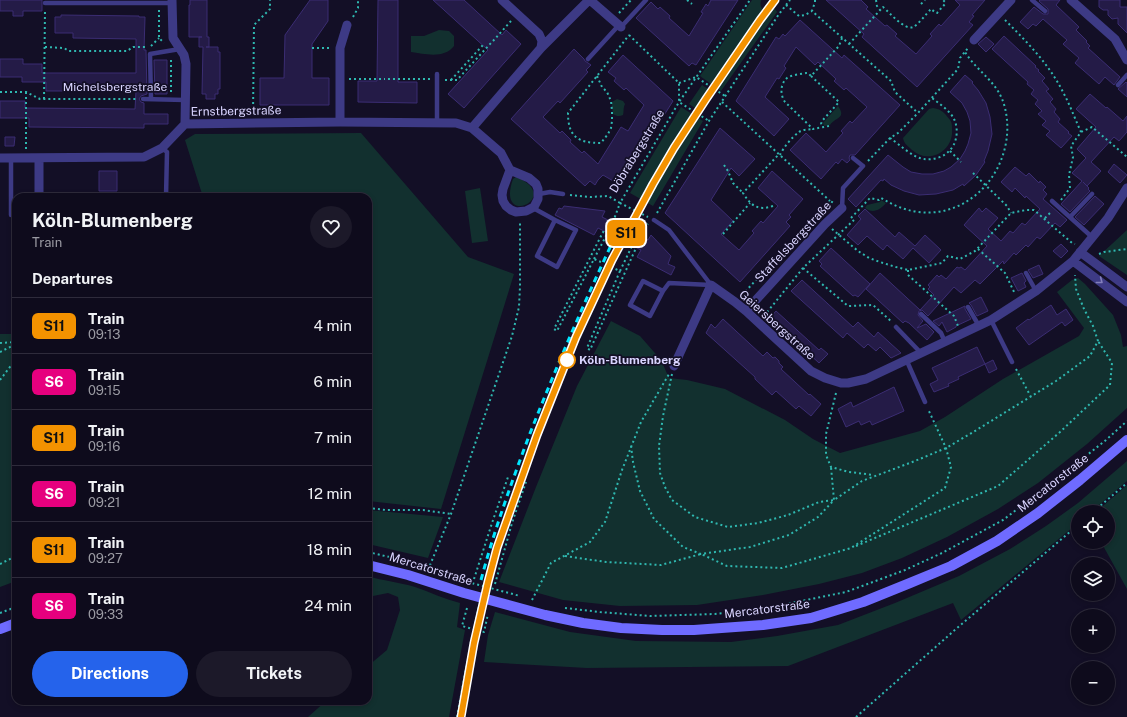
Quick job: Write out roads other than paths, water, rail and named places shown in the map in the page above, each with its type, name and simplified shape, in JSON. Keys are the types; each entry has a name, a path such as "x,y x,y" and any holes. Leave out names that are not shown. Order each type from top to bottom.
{"main road":[{"name":"Mercatorstraße","path":"372,566 408,575 469,595 545,615 583,623 622,628 694,630 763,625 811,618 863,602 910,583 951,566 997,541 1038,513 1127,440"},
{"path":"0,629 12,624"}],"street":[{"path":"502,0 539,34 542,40 541,48"},
{"path":"472,128 541,48 589,0 620,26"},
{"path":"974,40 1011,0"},
{"path":"1071,0 1115,39 1127,60"},
{"path":"172,1 173,38 184,55 186,64 185,124"},
{"path":"340,122 340,48 347,25"},
{"name":"Ernstbergstraße","path":"0,158 144,157 162,148 185,124 437,122 456,123 472,128 501,154 510,170"},
{"path":"39,158 39,193"},
{"path":"510,170 533,180 539,194 537,203 530,210 516,212 506,206 502,195 504,182 510,170"},
{"name":"Geiersbergstraße","path":"711,285 736,302 811,371 825,378 841,383 866,379 991,320 1036,291 1073,261 1108,218 1127,188"},
{"name":"Staffelsbergstraße","path":"746,311 825,224 842,208"},
{"path":"1082,250 1127,287"},
{"path":"1073,261 1127,302"},
{"path":"674,366 711,285"}],"lane":[{"path":"588,59 646,0"},
{"path":"1032,0 1045,11"},
{"path":"44,3 172,1"},
{"path":"151,99 150,54 180,49"},
{"path":"437,74 437,122"},
{"path":"1118,85 1127,75"},
{"name":"Michelsbergstraße","path":"143,99 185,100"},
{"path":"162,148 166,152 166,193"},
{"path":"11,158 11,215"},
{"name":"Staffelsbergstraße","path":"842,208 843,188 863,166 853,158"},
{"path":"539,194 550,192 563,194"},
{"path":"1070,217 1092,194"},
{"path":"1052,201 1092,237"},
{"path":"534,207 535,210 576,230 557,267 537,256 555,220"},
{"name":"Geiersbergstraße","path":"654,220 669,230 711,285"},
{"path":"1026,273 1036,291"},
{"path":"663,291 643,281 630,305 650,316 663,291 669,283 711,285"},
{"path":"968,307 979,326"},
{"path":"921,314 941,333 945,342"},
{"path":"991,320 1012,362"},
{"path":"896,327 921,353"},
{"path":"906,359 924,402"}],"railway":[{"path":"481,580 491,544 529,436 591,289 613,241"},
{"path":"488,582 510,510 545,413 586,316 620,244"}],"train":[{"name":"S11","path":"461,717 474,643 497,548 537,435 576,337 612,260 674,148 775,0"}],"place":[{"name":"Köln-Blumenberg","path":"567,360"}]}
